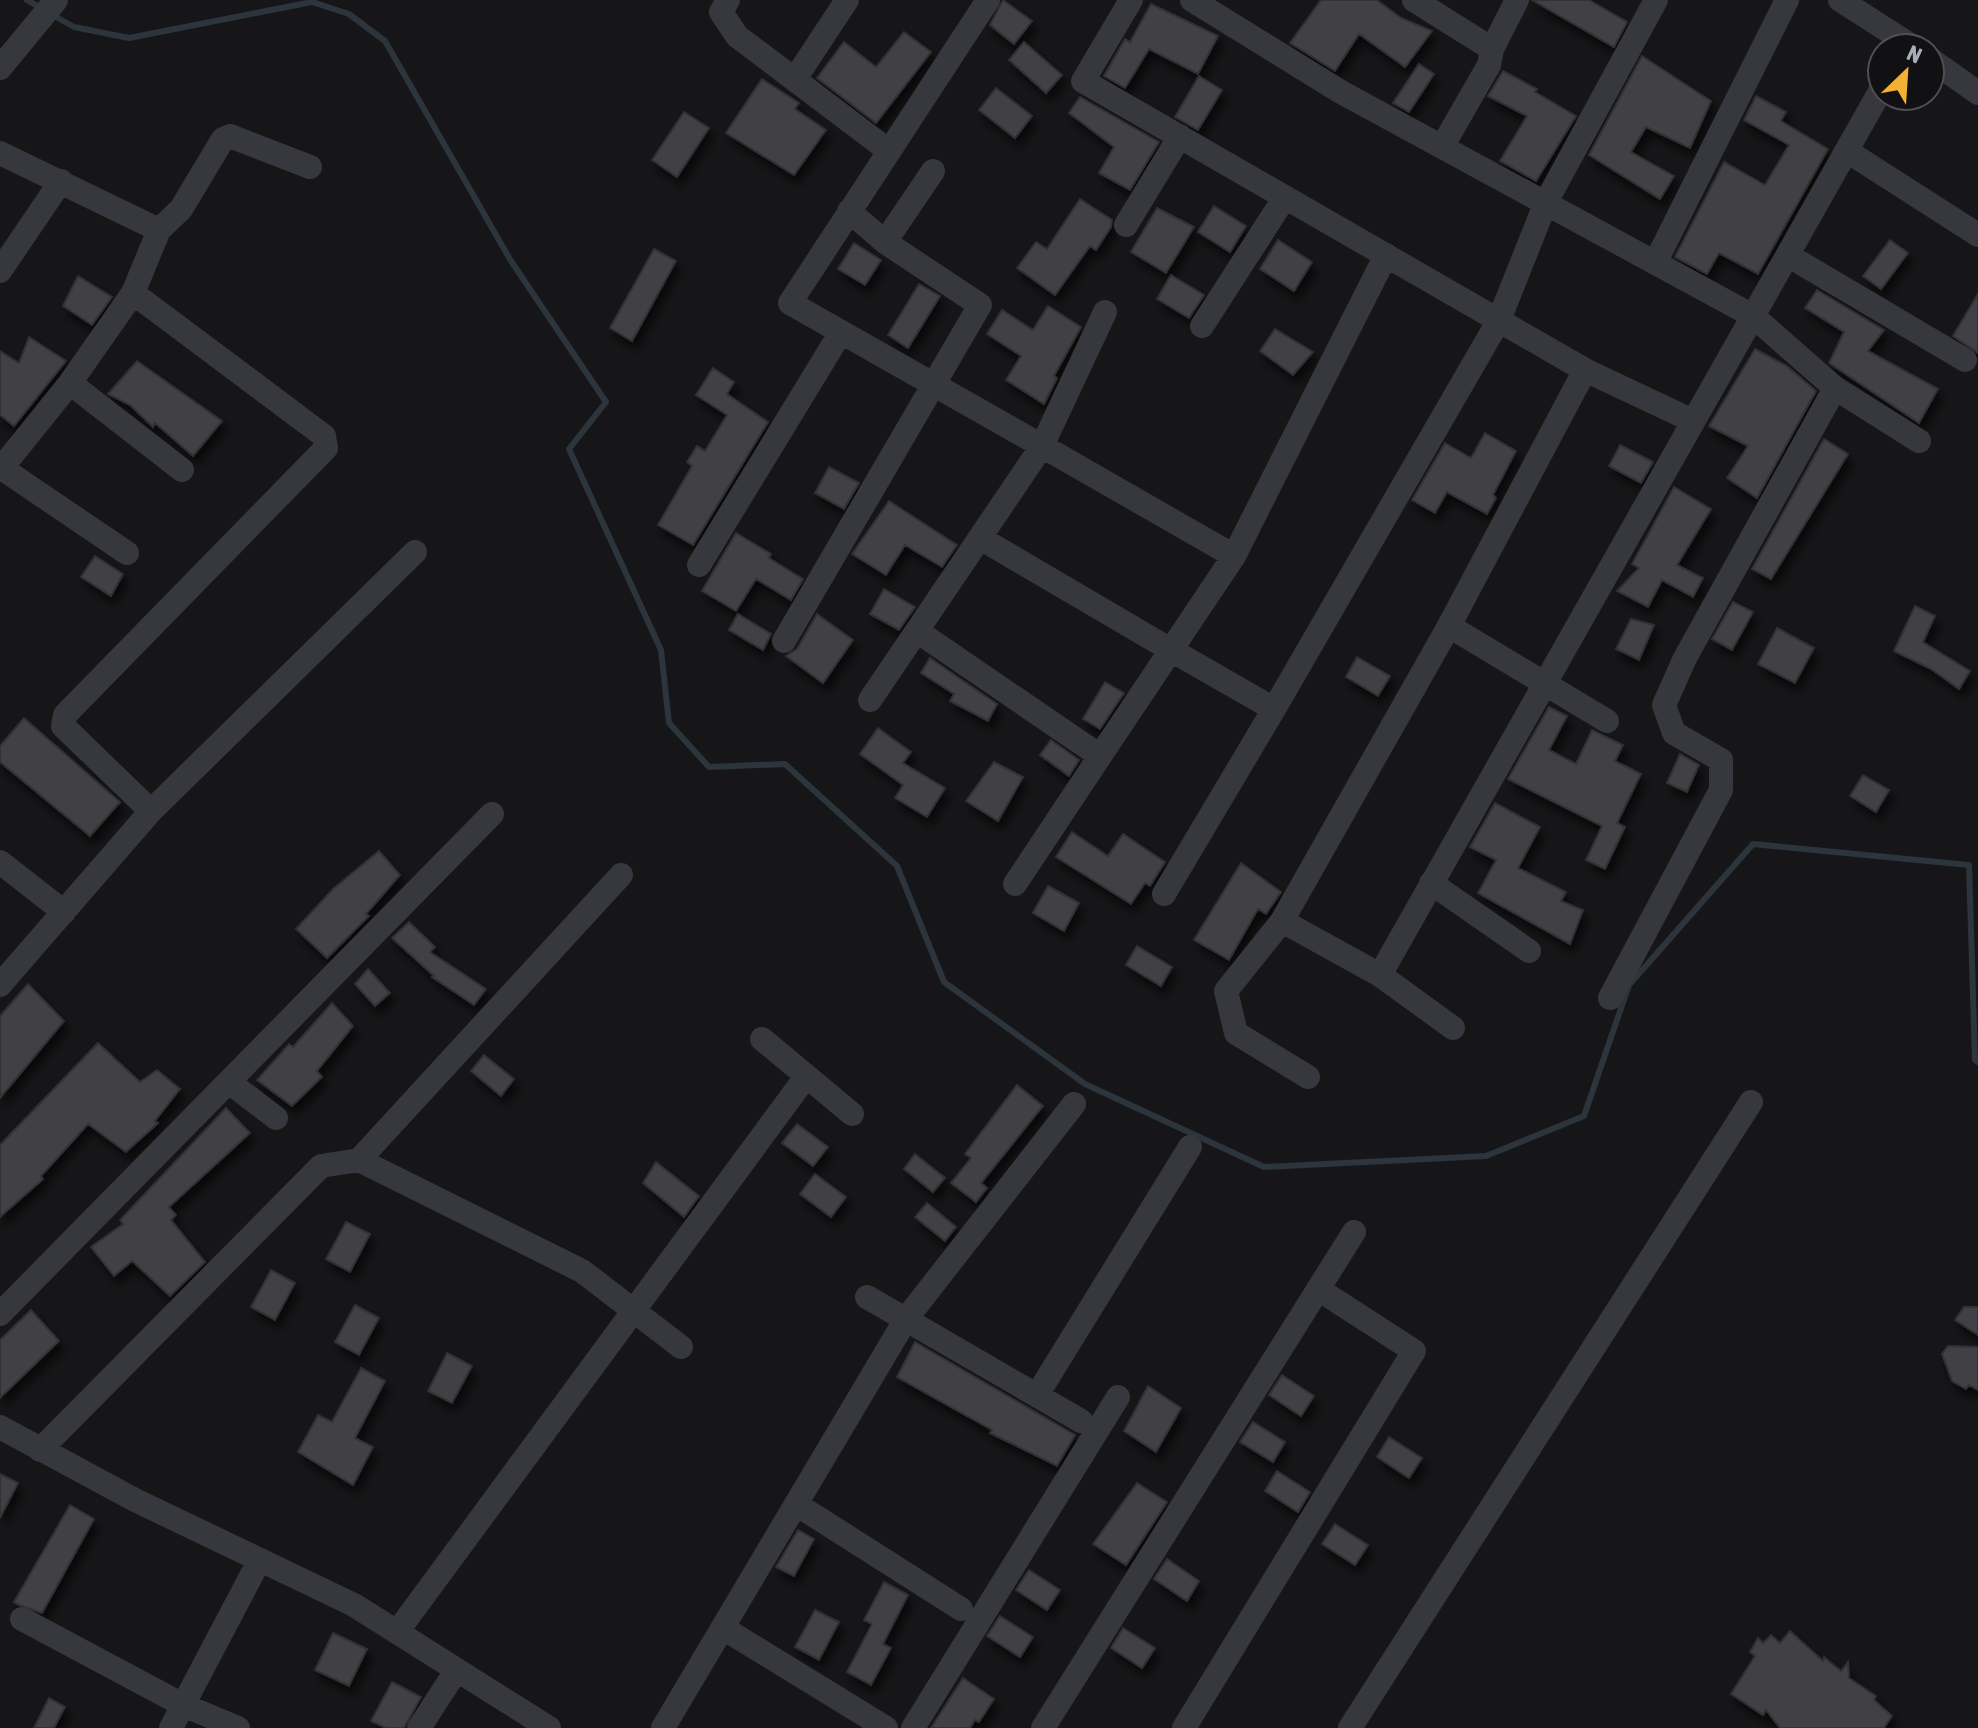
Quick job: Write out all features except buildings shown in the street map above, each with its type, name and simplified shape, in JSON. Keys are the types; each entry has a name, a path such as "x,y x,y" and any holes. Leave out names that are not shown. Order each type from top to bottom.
{"street":[{"path":"0,68 55,0"},
{"path":"728,0 721,12 725,23 889,151"},
{"path":"795,79 847,0"},
{"path":"988,0 790,303 1234,556"},
{"path":"1131,0 1083,81 1585,370 1693,421"},
{"path":"1192,0 1341,92 1753,316 1835,388 1919,441"},
{"path":"1414,0 1492,49"},
{"path":"1442,147 1489,65 1492,49 1517,0"},
{"path":"1164,894 1499,320 1546,202 1656,0"},
{"path":"1840,0 1888,32"},
{"path":"1655,263 1785,1"},
{"path":"1946,70 1978,93"},
{"path":"1380,975 1869,112"},
{"path":"127,553 1,468 70,383 133,293 159,230 181,209 223,139 230,136 310,167"},
{"path":"1126,225 1180,136"},
{"path":"1847,151 1978,235"},
{"path":"0,153 159,230"},
{"path":"885,242 933,171"},
{"path":"0,271 61,181"},
{"path":"1202,326 1285,197"},
{"path":"784,641 980,305 885,242 849,211"},
{"path":"1015,884 1234,556 1386,255"},
{"path":"1789,256 1965,360"},
{"path":"133,293 324,436 326,448 65,715 63,726 151,811"},
{"path":"870,700 1042,446 1105,312"},
{"path":"699,565 841,332"},
{"path":"1308,1077 1236,1033 1226,991 1282,921 1449,626 1585,370"},
{"path":"70,383 182,470"},
{"path":"1610,998 1721,790 1721,760 1674,733 1664,705 1685,658 1835,388"},
{"path":"980,538 1274,709"},
{"path":"0,985 151,811 415,552"},
{"path":"1449,626 1607,721"},
{"path":"917,631 1100,756"},
{"path":"0,1314 492,814"},
{"path":"0,862 64,912"},
{"path":"359,1160 621,875"},
{"path":"1431,883 1529,951"},
{"path":"1282,921 1380,975 1453,1028"},
{"path":"762,1039 805,1078 852,1114"},
{"path":"397,1632 805,1078"},
{"path":"229,1082 276,1118"},
{"path":"1350,1728 1751,1102"},
{"path":"663,1728 906,1319 1074,1104"},
{"path":"1037,1395 1190,1147"},
{"path":"40,1450 321,1166 359,1160 582,1271 681,1347"},
{"path":"1043,1728 1354,1232"},
{"path":"1184,1728 1414,1351 1318,1289"},
{"path":"867,1297 1081,1421"},
{"path":"913,1728 1118,1397"},
{"path":"0,1427 259,1561 317,1586 397,1632 549,1728"},
{"path":"796,1504 961,1609"},
{"path":"171,1728 259,1561"},
{"path":"22,1619 183,1705 238,1728"},
{"path":"723,1628 886,1728"},
{"path":"419,1728 456,1671"}],"waterway":[{"path":"27,0 41,8"},
{"path":"51,14 74,27 129,38 312,2 349,14 385,41 511,261 606,402 569,449 661,650 669,723 709,767 785,764 897,866 944,982 1085,1084 1264,1167 1486,1156 1584,1116 1629,985 1753,844 1969,865 1975,1060 1978,1062"}]}
